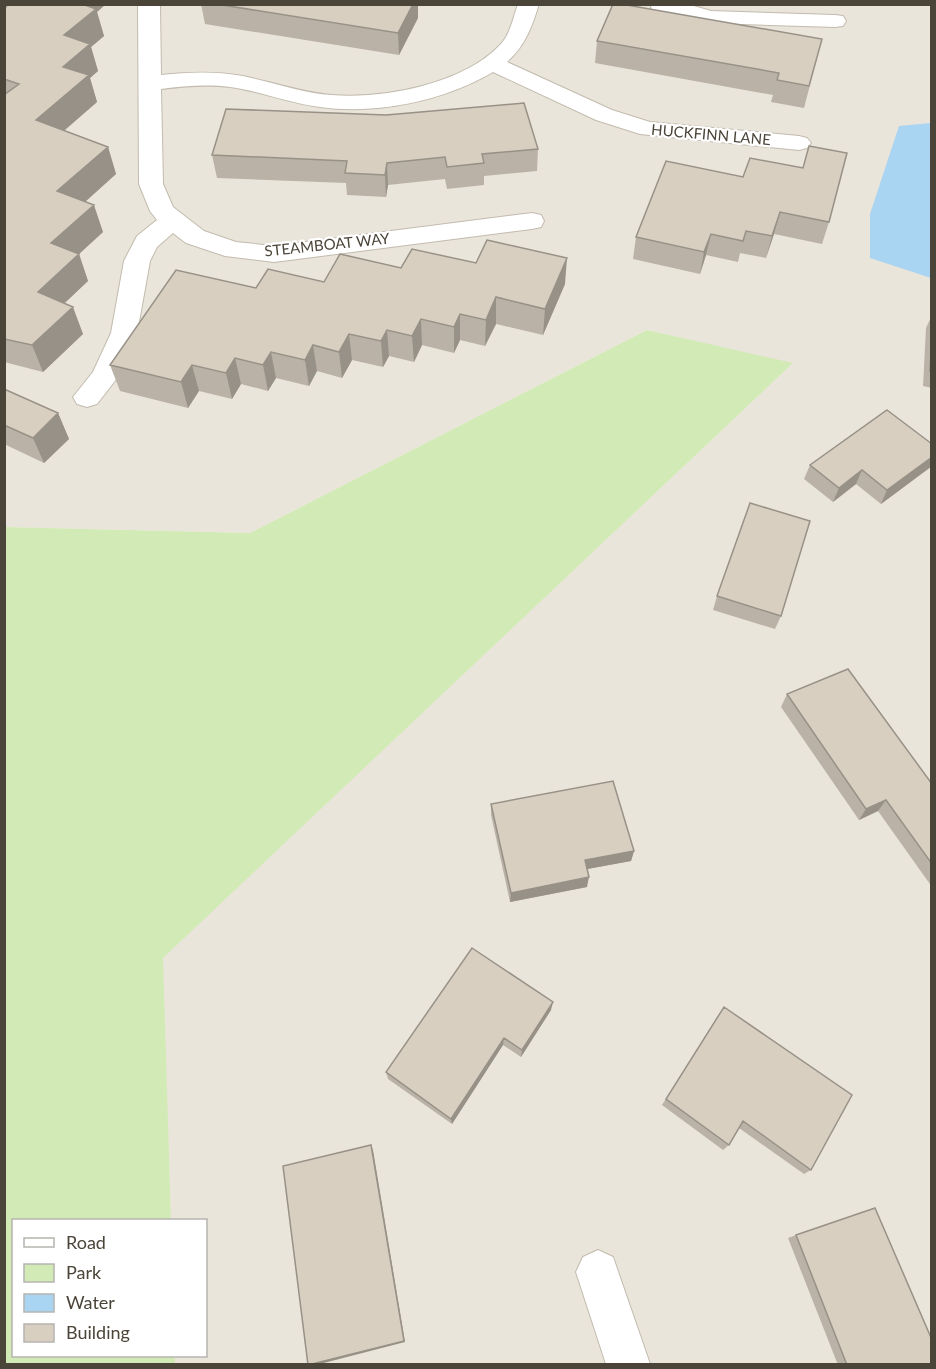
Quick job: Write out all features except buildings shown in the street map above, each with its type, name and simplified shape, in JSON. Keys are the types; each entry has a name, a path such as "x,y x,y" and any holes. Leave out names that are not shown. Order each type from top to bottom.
{"street":[{"name":"STEAMBOAT WAY","path":"149,4 147,30 151,83 151,184 162,211 195,237 234,250 274,254 532,221"},
{"path":"151,83 198,78 217,79 332,102 364,102 407,95 466,79 493,64 508,49 519,32 529,4"},
{"path":"660,4 711,17 835,21"},
{"name":"HUCKFINN LANE","path":"493,64 604,116 648,129 799,142"},
{"path":"87,397 104,377 124,333 136,261 146,242 173,220"},
{"path":"598,1272 628,1365"}],"shaded area":[{"path":"5,5 931,5 931,1364 175,1364 175,1357 207,1357 207,1219 171,1219 162,958 792,364 647,330 250,533 5,527"}],"green space":[{"path":"647,330 793,363 163,958 171,1219 12,1219 12,1357 175,1357 175,1364 5,1364 5,527 250,533"}],"water":[{"path":"931,123 931,278 870,258 870,214 899,126"}]}
